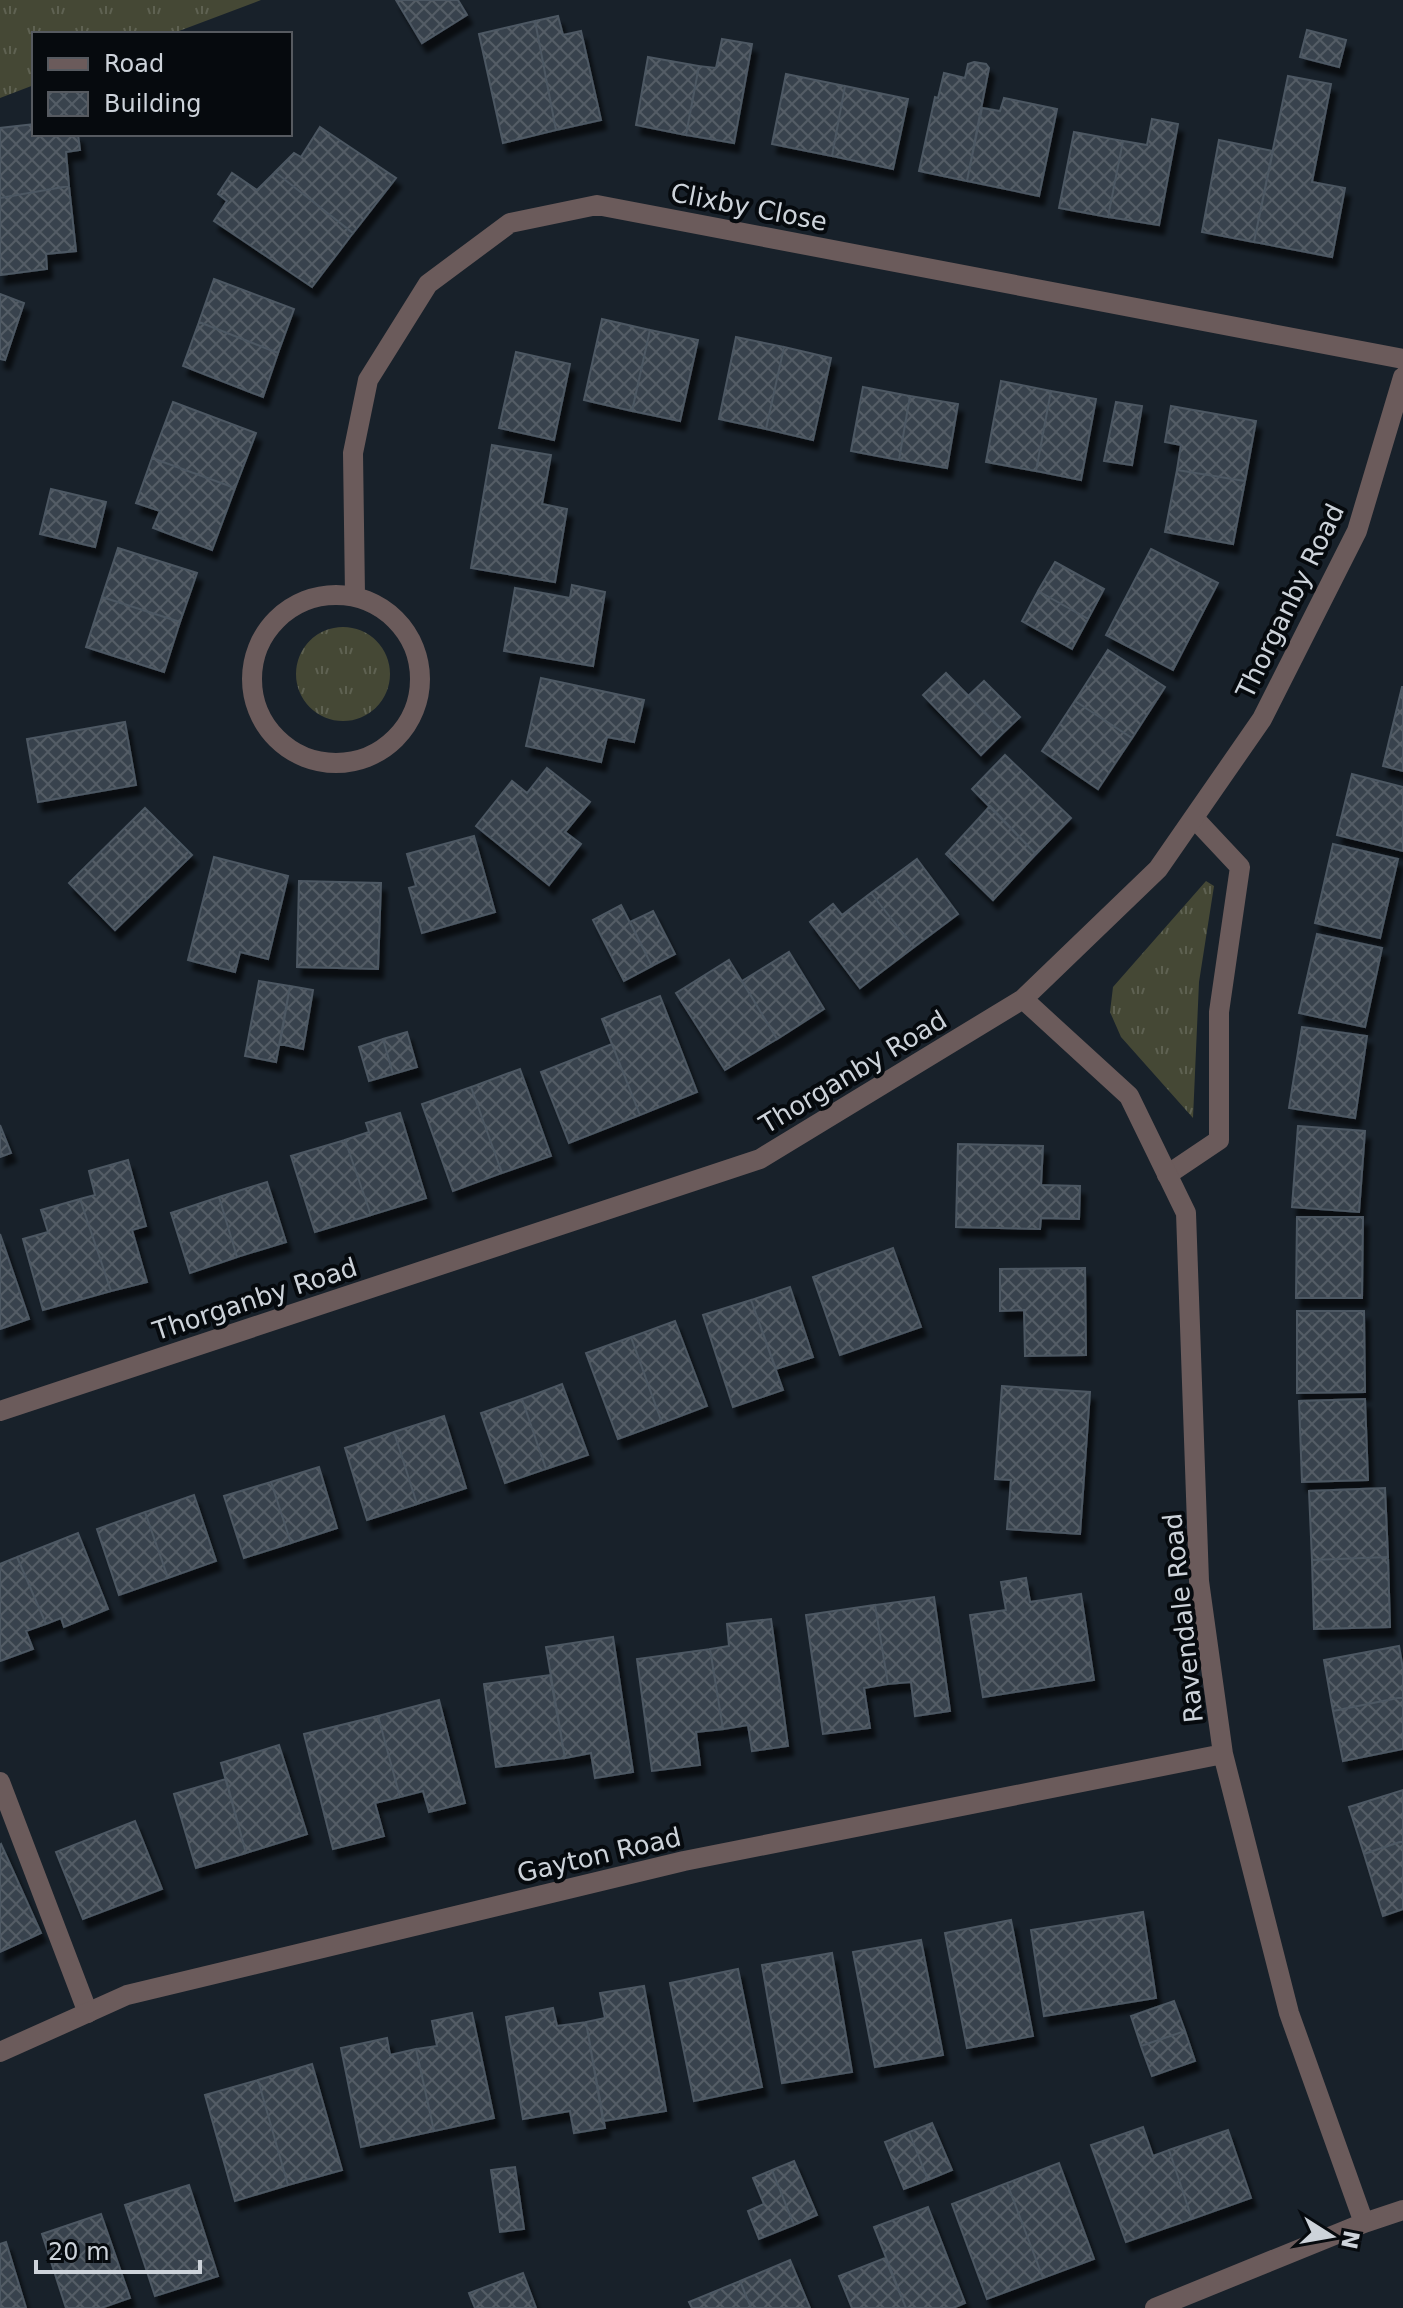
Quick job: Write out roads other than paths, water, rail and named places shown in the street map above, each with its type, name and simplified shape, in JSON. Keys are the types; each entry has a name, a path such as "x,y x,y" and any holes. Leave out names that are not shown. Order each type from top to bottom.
{"street":[{"name":"Clixby Close","path":"355,595 353,453 368,380 428,284 510,223 597,205 1403,359"},
{"name":"Thorganby Road","path":"0,1411 760,1159 1023,999 1158,869 1262,719 1357,531 1403,377"},
{"path":"355,595 395,616 418,654 420,698 399,738 361,761 316,763 277,741 253,704 252,659 273,620 311,597 355,595"},
{"path":"1167,1175 1219,1140 1219,1012 1240,867 1194,818"},
{"name":"Ravendale Road","path":"1023,999 1129,1096 1186,1213 1199,1581 1223,1754 1289,2013 1364,2223"},
{"name":"Gayton Road","path":"0,2052 127,1995 684,1861 1223,1754"},
{"path":"0,1782 88,2013"},
{"path":"1155,2308 1403,2210"}]}
